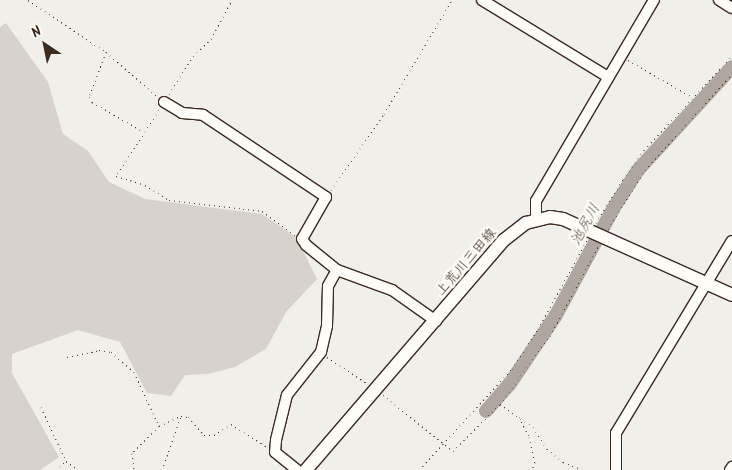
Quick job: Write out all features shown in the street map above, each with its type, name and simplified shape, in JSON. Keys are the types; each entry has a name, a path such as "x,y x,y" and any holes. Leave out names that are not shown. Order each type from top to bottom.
{"main road":[{"name":"上荒川三田線","path":"306,470 504,240 514,230 536,219 563,219 732,295"}],"street":[{"path":"482,0 608,77"},
{"path":"536,219 536,201 654,0"},
{"path":"164,102 182,113 203,114 326,197 302,240 337,270 392,290 436,321"},
{"path":"616,470 616,432 732,241"},
{"path":"297,470 275,452 287,395 321,352 327,326 328,286 337,270"}],"path":[{"path":"28,0 106,52 164,102"},
{"path":"232,0 210,39 193,56 116,176 145,185 169,200 262,211 302,240"},
{"path":"326,197 384,114 452,0"},
{"path":"106,52 89,97 92,102 144,133"},
{"path":"621,55 692,97"},
{"path":"419,470 512,369 538,329 622,178 692,97 732,56"},
{"path":"66,357 99,350 111,352 134,372 158,426"},
{"path":"321,352 375,388 453,451 500,404 533,427 547,449 563,462 583,470"},
{"path":"41,407 66,461 80,470"},
{"path":"162,470 181,416"},
{"path":"134,470 132,453 158,426 181,416 188,417 204,435 214,435 231,424 275,452"},
{"path":"518,416 529,437 535,462 532,470"},
{"path":"56,470 66,461"}],"shaded area":[{"path":"6,23 48,82 63,134 88,151 109,182 145,199 262,214 296,237 317,279 286,312 266,349 235,367 208,374 185,375 171,396 147,393 120,342 78,330 12,354 12,373 59,457 40,470 0,470 0,27"}],"waterway":[{"name":"池尻川","path":"486,411 509,385 556,315 613,209 638,170 732,67"}]}
